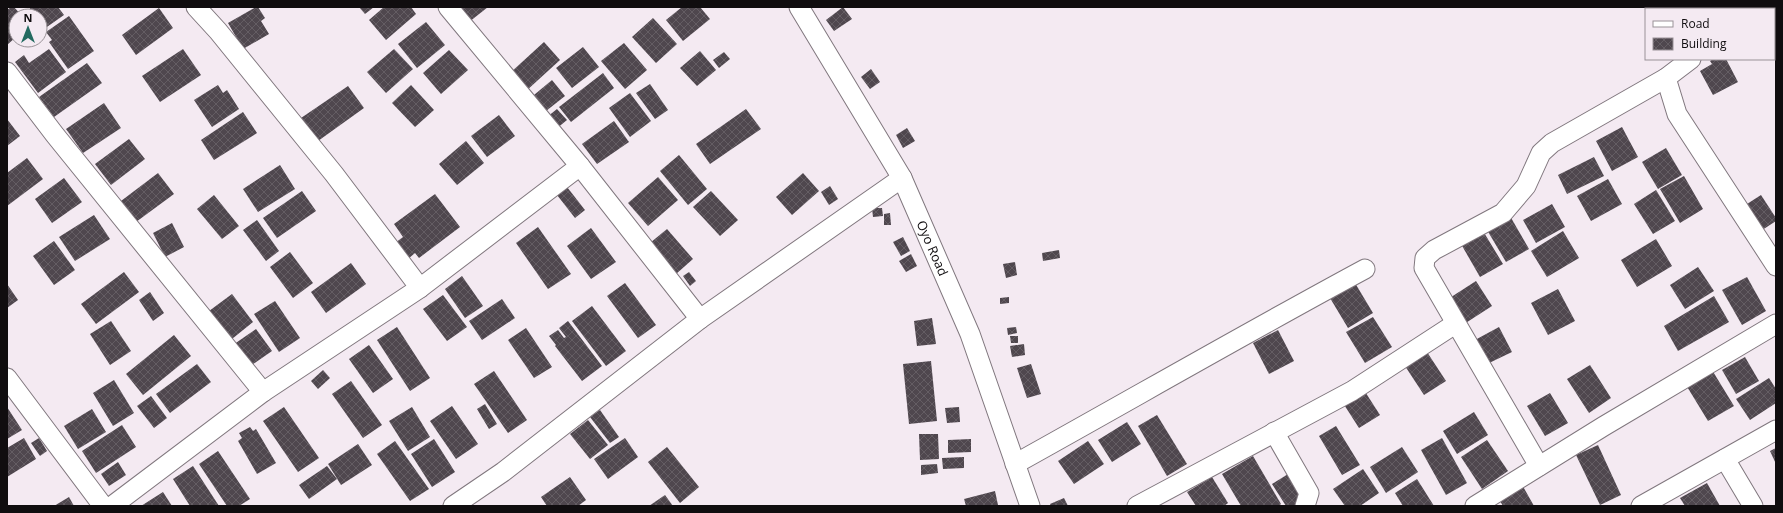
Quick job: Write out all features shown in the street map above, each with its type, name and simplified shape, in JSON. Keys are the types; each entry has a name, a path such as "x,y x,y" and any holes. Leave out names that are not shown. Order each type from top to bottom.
{"street":[{"path":"196,7 223,37 334,174 420,288"},
{"path":"448,7 580,166 700,319"},
{"name":"Oyo Road","path":"799,7 902,178 970,334 1030,506"},
{"path":"1540,466 1455,324 1424,268 1425,258 1434,250 1503,213 1526,186 1540,153 1552,143 1666,78 1690,60"},
{"path":"7,72 55,135 263,392"},
{"path":"1666,78 1677,114 1773,257"},
{"path":"112,506 263,392 420,288 580,166"},
{"path":"453,506 503,472 700,319 902,178"},
{"path":"1015,464 1241,336 1365,269"},
{"path":"1137,506 1352,391 1455,324"},
{"path":"1476,506 1604,426 1776,324"},
{"path":"7,378 103,506"},
{"path":"1641,506 1726,460 1776,430"},
{"path":"1274,432 1309,493 1305,506"},
{"path":"1726,460 1753,506"}],"building":[{"path":"29,7 58,7 64,15 48,26 48,8"},
{"path":"258,7 265,18 261,21 269,34 243,49 228,23"},
{"path":"359,7 374,7 365,14"},
{"path":"384,7 411,7 416,14 386,40 369,20"},
{"path":"457,7 488,7 469,22"},
{"path":"682,7 700,7 710,19 683,41 666,20"},
{"path":"843,7 852,19 834,31 826,20"},
{"path":"159,8 173,28 136,55 122,35"},
{"path":"8,9 7,45 7,10"},
{"path":"69,16 94,51 68,69 49,42 52,40 48,35 48,31"},
{"path":"653,18 677,44 656,63 632,37"},
{"path":"426,22 445,45 417,68 398,44"},
{"path":"544,42 560,60 526,91 510,73"},
{"path":"624,43 647,70 625,89 601,61"},
{"path":"583,47 599,67 572,88 556,68"},
{"path":"49,49 66,72 38,93 15,62 24,55 29,63"},
{"path":"183,49 201,75 160,102 142,76"},
{"path":"394,49 413,69 386,93 367,72"},
{"path":"449,50 468,70 441,94 423,73"},
{"path":"700,51 716,70 697,86 680,68"},
{"path":"724,52 730,59 719,68 713,60"},
{"path":"1727,60 1738,82 1713,95 1700,71 1712,64 1710,61"},
{"path":"87,63 102,83 54,117 39,97"},
{"path":"871,69 880,82 870,89 861,77"},
{"path":"603,73 614,88 571,122 559,107"},
{"path":"552,80 565,96 541,115 528,100"},
{"path":"650,84 668,110 655,119 636,93"},
{"path":"218,85 223,93 227,90 239,109 212,127 194,100"},
{"path":"411,85 434,110 415,127 392,103"},
{"path":"348,86 364,108 318,141 301,118"},
{"path":"630,93 651,121 630,137 609,108"},
{"path":"104,103 121,128 83,153 66,129"},
{"path":"557,109 567,120 556,129 547,117"},
{"path":"746,109 761,129 710,164 696,144"},
{"path":"243,112 257,133 214,160 201,140"},
{"path":"499,115 515,136 487,157 471,136"},
{"path":"7,119 20,136 7,146"},
{"path":"614,121 629,142 597,164 582,144"},
{"path":"1622,127 1638,157 1612,171 1596,141"},
{"path":"907,128 915,141 903,148 896,135"},
{"path":"129,139 145,159 111,185 95,164"},
{"path":"466,141 484,163 457,185 439,164"},
{"path":"1666,148 1682,175 1658,189 1642,162"},
{"path":"679,155 707,189 688,205 660,171"},
{"path":"1594,157 1604,176 1567,194 1558,175"},
{"path":"27,158 43,179 7,206 7,173"},
{"path":"280,165 295,189 258,212 243,189"},
{"path":"158,173 174,194 136,222 121,201"},
{"path":"803,173 819,191 792,215 776,197"},
{"path":"1684,176 1703,209 1680,223 1660,189"},
{"path":"658,177 678,200 648,226 628,203"},
{"path":"64,178 82,202 52,223 35,199"},
{"path":"1608,179 1622,204 1591,221 1577,196"},
{"path":"830,186 838,199 829,205 821,192"},
{"path":"567,187 585,210 575,218 557,195"},
{"path":"1656,190 1675,221 1653,234 1634,204"},
{"path":"302,191 316,211 277,238 263,218"},
{"path":"711,191 738,220 720,236 693,207"},
{"path":"435,194 460,227 419,258 415,253 408,259 395,243 403,237 394,224"},
{"path":"214,195 239,226 222,239 197,209"},
{"path":"1761,195 1776,218 1776,221 1753,236 1736,211"},
{"path":"1552,204 1565,227 1536,243 1523,220"},
{"path":"872,208 882,208 883,216 873,217"},
{"path":"890,213 891,225 884,225 884,214"},
{"path":"94,215 110,239 75,261 59,237"},
{"path":"1510,216 1529,249 1506,262 1487,230"},
{"path":"257,220 279,251 266,261 243,230"},
{"path":"172,223 184,247 165,257 153,233"},
{"path":"538,227 571,274 548,289 516,243"},
{"path":"591,228 616,262 591,279 567,246"},
{"path":"667,229 693,259 676,274 650,243"},
{"path":"1483,231 1503,264 1480,277 1461,244"},
{"path":"1563,231 1579,258 1547,277 1531,251"},
{"path":"903,237 910,251 901,256 893,242"},
{"path":"1656,239 1672,266 1637,287 1621,260"},
{"path":"54,241 75,270 54,285 33,256"},
{"path":"1059,250 1060,258 1043,261 1042,253"},
{"path":"290,252 313,283 293,298 270,267"},
{"path":"911,254 917,266 906,272 899,261"},
{"path":"1015,262 1017,275 1006,278 1003,264"},
{"path":"351,263 366,284 326,313 311,292"},
{"path":"1698,267 1714,291 1685,309 1670,285"},
{"path":"124,272 139,292 96,324 81,304"},
{"path":"689,272 696,281 690,286 683,276"},
{"path":"462,276 483,306 465,318 445,289"},
{"path":"1747,277 1766,311 1742,325 1722,290"},
{"path":"1476,281 1492,306 1461,326 1445,301"},
{"path":"625,283 656,325 638,338 607,296"},
{"path":"1355,283 1373,313 1348,328 1330,298"},
{"path":"7,284 18,300 7,308"},
{"path":"1558,289 1575,321 1548,335 1531,303"},
{"path":"150,292 164,313 153,321 139,300"},
{"path":"232,294 253,322 227,343 205,314"},
{"path":"443,295 467,327 447,341 423,309"},
{"path":"1714,296 1729,322 1678,351 1664,326"},
{"path":"1009,297 1009,303 1000,304 1000,298"},
{"path":"502,299 515,318 482,340 469,321"},
{"path":"275,301 300,338 279,352 254,314"},
{"path":"592,306 626,351 606,366 572,321"},
{"path":"1373,317 1392,347 1365,363 1346,332"},
{"path":"932,318 936,344 917,346 914,321"},
{"path":"111,321 131,351 110,365 90,334"},
{"path":"568,321 602,366 582,381 549,336 558,330 564,338 566,337 559,328"},
{"path":"397,327 430,378 410,391 377,340"},
{"path":"1016,327 1017,333 1008,335 1007,328"},
{"path":"1499,327 1512,352 1487,364 1475,340"},
{"path":"526,328 552,367 534,378 508,340"},
{"path":"256,329 272,351 246,369 230,347"},
{"path":"1278,330 1294,361 1269,374 1253,343"},
{"path":"174,335 191,356 143,395 126,374"},
{"path":"1010,336 1018,336 1018,343 1011,343"},
{"path":"1024,344 1025,355 1012,357 1010,346"},
{"path":"369,345 393,379 373,393 349,359"},
{"path":"1425,349 1446,381 1424,395 1403,363"},
{"path":"1745,357 1759,381 1736,394 1722,370"},
{"path":"931,361 937,421 909,424 903,364"},
{"path":"197,364 211,382 170,413 156,394"},
{"path":"1031,364 1041,394 1027,398 1017,368"},
{"path":"1590,365 1611,398 1589,413 1567,379"},
{"path":"323,370 330,378 318,389 311,381"},
{"path":"1712,370 1734,406 1708,421 1686,385"},
{"path":"494,371 527,420 508,433 474,384"},
{"path":"1769,378 1776,389 1776,403 1750,420 1736,399"},
{"path":"114,380 134,413 113,426 93,393"},
{"path":"351,381 382,425 363,438 332,394"},
{"path":"1362,387 1380,415 1359,428 1341,400"},
{"path":"1550,393 1568,423 1545,436 1527,406"},
{"path":"151,396 167,418 154,428 137,406"},
{"path":"485,404 497,424 489,429 477,409"},
{"path":"452,406 478,444 456,459 430,421"},
{"path":"7,407 22,430 7,439"},
{"path":"284,407 319,458 298,472 263,421"},
{"path":"412,407 430,437 408,451 389,421"},
{"path":"959,407 960,422 947,423 945,408"},
{"path":"92,409 106,432 78,449 64,426"},
{"path":"600,410 619,437 610,443 590,417"},
{"path":"1474,412 1488,435 1457,454 1443,431"},
{"path":"1157,415 1187,464 1167,476 1138,426"},
{"path":"588,420 608,445 590,459 570,434"},
{"path":"1127,422 1141,444 1112,462 1098,440"},
{"path":"122,425 136,447 96,473 82,451"},
{"path":"1336,426 1360,465 1342,475 1319,436"},
{"path":"250,427 253,431 256,429 276,463 257,474 238,441 242,438 239,433"},
{"path":"919,434 938,434 939,459 920,460"},
{"path":"24,438 36,459 7,477 7,448"},
{"path":"39,438 47,451 40,456 31,443"},
{"path":"625,438 638,457 608,479 594,459"},
{"path":"1442,438 1467,483 1446,495 1421,450"},
{"path":"434,439 455,472 432,487 411,454"},
{"path":"971,439 971,452 948,453 948,440"},
{"path":"1487,440 1508,471 1482,489 1461,457"},
{"path":"395,441 429,489 410,501 377,454"},
{"path":"1088,441 1104,464 1074,484 1058,461"},
{"path":"358,444 372,465 341,485 328,464"},
{"path":"1598,445 1621,495 1600,505 1576,455"},
{"path":"667,447 699,487 680,503 648,462"},
{"path":"1402,447 1418,472 1386,493 1370,467"},
{"path":"1776,448 1776,464 1770,451"},
{"path":"218,451 250,499 239,506 227,506 199,464"},
{"path":"1253,456 1281,504 1279,506 1241,506 1222,474"},
{"path":"964,457 964,468 943,469 942,458"},
{"path":"118,462 126,475 109,486 101,474"},
{"path":"937,464 938,473 921,475 921,465"},
{"path":"193,466 219,506 190,506 173,479"},
{"path":"327,466 337,479 309,499 299,485"},
{"path":"1301,466 1319,494 1300,506 1286,506 1272,484"},
{"path":"1363,469 1379,493 1360,506 1345,506 1333,489"},
{"path":"570,477 586,500 578,506 547,506 541,497"},
{"path":"1212,477 1228,503 1224,506 1196,506 1187,492"},
{"path":"1417,479 1434,506 1403,506 1395,493"},
{"path":"1521,483 1534,506 1503,506 1497,496"},
{"path":"1707,483 1720,506 1685,506 1680,498"},
{"path":"995,491 998,505 966,506 964,499"},
{"path":"163,492 172,506 141,506"},
{"path":"665,495 673,506 649,506"},
{"path":"69,497 74,506 54,506"},
{"path":"1064,498 1068,506 1051,506 1050,504"}]}
